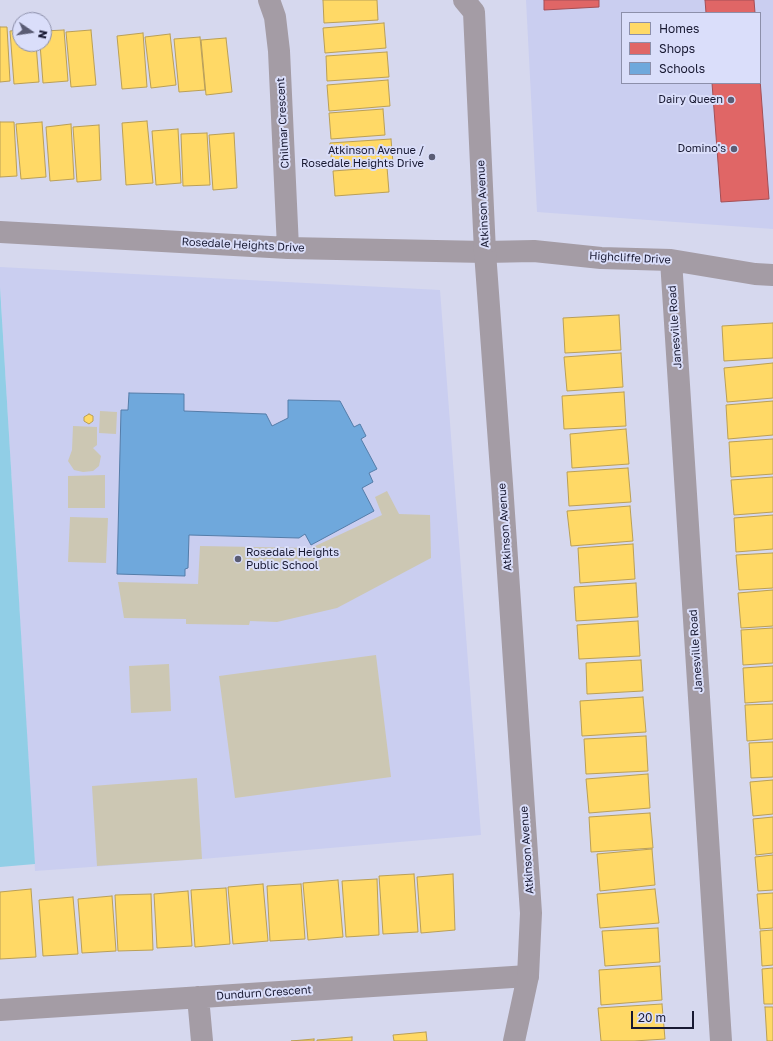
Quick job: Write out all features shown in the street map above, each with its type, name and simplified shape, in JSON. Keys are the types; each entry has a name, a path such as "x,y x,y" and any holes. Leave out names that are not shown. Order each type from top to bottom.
{"street":[{"name":"Chilmar Crescent","path":"269,0 275,17 279,51 288,248"},
{"name":"Atkinson Avenue","path":"474,4 485,252 531,913 528,976 514,1041"},
{"name":"Rosedale Heights Drive","path":"0,232 288,248 485,252"},
{"name":"Highcliffe Drive","path":"485,252 534,251 601,258 671,260 755,274 773,275"},
{"name":"Janesville Road","path":"671,260 720,1041"},
{"name":"Dundurn Crescent","path":"0,1010 528,976"},
{"path":"198,997 202,1041"}],"shaded area":[{"path":"526,0 773,0 773,229 537,212"},
{"name":"Rosedale Heights Public School","path":"0,267 440,290 481,835 202,859 35,871"},
{"path":"0,287 35,864 0,867"},
{"path":"100,411 117,412 116,434 99,433"},
{"path":"73,426 97,427 97,445 93,448 101,456 99,466 93,471 83,472 74,470 68,461 72,450"},
{"path":"105,475 105,508 68,508 68,476"},
{"path":"387,491 399,514 430,515 431,558 337,608 277,622 250,621 249,625 186,624 186,619 124,618 118,582 198,584 200,546 311,548 382,515 375,497"},
{"path":"70,517 108,518 106,563 68,562"},
{"path":"376,655 391,777 235,798 219,676"},
{"path":"169,664 171,711 131,713 129,666"},
{"path":"197,778 202,859 97,866 92,786"}],"building: Homes":[{"path":"323,0 377,0 378,20 324,23"},
{"path":"384,23 386,48 325,53 323,28"},
{"path":"0,27 7,27 10,81 0,82"},
{"path":"64,30 68,81 43,83 41,52 52,52 52,31"},
{"path":"91,30 96,85 71,87 66,32"},
{"path":"10,31 12,31 12,52 37,52 39,82 14,84"},
{"path":"143,33 147,87 122,89 117,36"},
{"path":"170,34 176,85 151,88 145,37"},
{"path":"200,37 205,90 179,92 174,39"},
{"path":"226,38 232,92 206,95 201,40"},
{"path":"387,52 389,77 327,81 326,56"},
{"path":"388,80 390,106 329,111 327,85"},
{"path":"383,109 385,135 331,139 329,113"},
{"path":"147,121 153,183 126,185 122,123"},
{"path":"0,122 14,122 17,176 0,177"},
{"path":"42,122 46,177 21,179 16,124"},
{"path":"71,124 74,179 50,181 46,127"},
{"path":"99,125 101,180 77,182 73,127"},
{"path":"178,129 181,183 156,185 152,131"},
{"path":"207,133 210,185 183,186 181,134"},
{"path":"234,133 237,188 213,190 209,135"},
{"path":"391,139 393,163 332,168 330,143"},
{"path":"387,167 389,192 335,196 333,171"},
{"path":"619,315 621,350 565,353 563,318"},
{"path":"773,323 773,358 724,361 722,326"},
{"path":"621,353 623,387 567,391 564,357"},
{"path":"773,363 773,398 727,402 724,368"},
{"path":"624,392 626,426 564,429 562,396"},
{"path":"773,401 773,435 728,439 726,405"},
{"path":"89,414 93,416 93,421 89,424 84,421 84,417"},
{"path":"626,429 629,464 572,468 570,434"},
{"path":"773,439 773,474 731,477 729,442"},
{"path":"628,468 631,502 569,506 567,472"},
{"path":"773,477 773,512 734,515 731,480"},
{"path":"630,506 633,541 571,546 567,511"},
{"path":"773,515 773,549 736,552 734,518"},
{"path":"633,544 635,579 580,583 578,548"},
{"path":"773,553 773,588 739,590 736,555"},
{"path":"636,583 638,617 576,621 574,587"},
{"path":"773,590 773,626 741,628 738,593"},
{"path":"638,621 640,656 579,659 577,625"},
{"path":"773,628 773,663 743,665 741,630"},
{"path":"641,660 643,691 587,694 586,663"},
{"path":"773,666 773,701 745,703 743,668"},
{"path":"643,697 646,732 582,736 580,701"},
{"path":"773,704 773,739 747,741 745,705"},
{"path":"646,736 648,771 586,774 584,739"},
{"path":"773,742 773,777 751,778 749,743"},
{"path":"648,774 650,808 589,813 586,779"},
{"path":"773,780 773,814 753,816 750,782"},
{"path":"650,813 653,848 591,852 589,817"},
{"path":"773,817 773,853 756,855 753,819"},
{"path":"652,849 655,885 600,891 597,854"},
{"path":"773,855 773,890 758,891 755,857"},
{"path":"414,874 418,932 383,934 379,876"},
{"path":"453,874 455,930 421,933 417,877"},
{"path":"377,879 379,935 346,937 342,881"},
{"path":"338,880 343,937 308,940 303,883"},
{"path":"263,884 268,941 233,944 228,887"},
{"path":"301,884 305,939 270,941 267,886"},
{"path":"226,888 230,944 195,947 191,890"},
{"path":"31,889 36,957 0,959 0,892"},
{"path":"655,889 659,923 600,928 597,894"},
{"path":"188,891 192,946 157,948 154,894"},
{"path":"773,893 773,928 760,929 757,894"},
{"path":"151,894 153,950 118,951 115,895"},
{"path":"112,896 116,951 82,953 78,899"},
{"path":"73,897 78,954 43,956 39,900"},
{"path":"658,928 660,962 605,966 602,931"},
{"path":"773,930 773,965 762,966 760,931"},
{"path":"660,966 662,1000 601,1005 599,970"},
{"path":"773,968 773,1004 764,1004 762,969"},
{"path":"662,1004 665,1039 601,1041 598,1008"},
{"path":"765,1007 773,1007 773,1041 767,1041"},
{"path":"426,1032 427,1041 394,1041 393,1035"},
{"path":"352,1037 352,1041 317,1041 317,1040"},
{"path":"314,1039 314,1041 291,1041"}],"building: Shops":[{"path":"544,0 599,0 599,7 544,10"},
{"path":"705,0 754,0 755,12 706,12"},
{"path":"712,84 760,84 769,199 721,202"}],"building: Schools":[{"path":"129,393 184,394 184,411 266,414 272,426 288,418 288,400 340,401 354,427 360,424 366,436 361,439 377,469 369,473 373,482 362,488 374,511 311,545 305,534 299,538 189,535 188,568 185,569 185,576 117,574 121,410 128,410"}],"place":[{"name":"Dairy Queen","path":"731,100"},
{"name":"Domino's","path":"734,149"},
{"name":"Atkinson Avenue / Rosedale Heights Drive","path":"432,157"},
{"name":"Rosedale Heights Public School","path":"238,559"}]}
